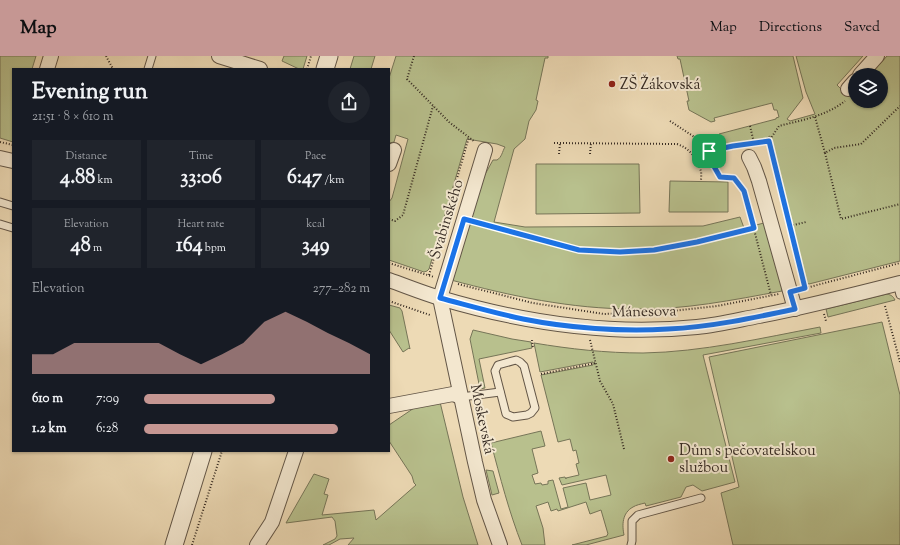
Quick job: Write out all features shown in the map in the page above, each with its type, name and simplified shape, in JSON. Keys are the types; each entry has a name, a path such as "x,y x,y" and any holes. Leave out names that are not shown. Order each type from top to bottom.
{"street":[{"path":"47,68 51,56"},
{"path":"219,56 257,68"},
{"path":"325,68 329,56"},
{"path":"866,68 877,56"},
{"path":"390,161 394,150"},
{"name":"Švabinského","path":"440,298 485,150"},
{"path":"749,157 759,181 795,309"},
{"path":"0,158 12,161"},
{"name":"Mánesova","path":"390,280 440,298 524,319 588,328 636,330 697,327 726,323 899,287"},
{"name":"Moskevská","path":"440,298 484,500 500,545"},
{"path":"390,406 453,394 461,397"},
{"path":"174,545 203,452"},
{"path":"257,545 272,522 296,452"}],"lane":[{"path":"148,68 152,56"},
{"path":"0,202 12,206"},
{"path":"0,224 12,228"},
{"path":"516,360 524,366 535,408 527,415 513,418 506,414 500,392 495,371 498,365 516,360"},
{"path":"461,397 500,392"},
{"path":"631,545 632,520 638,514 701,498"}],"path":[{"path":"106,56 112,68"},
{"path":"307,68 311,56"},
{"path":"414,56 407,79 449,122 485,150"},
{"path":"805,288 769,141 779,126 824,114 834,109 848,93"},
{"path":"390,219 395,221 403,215 433,106"},
{"path":"825,153 834,148 862,144 900,106"},
{"path":"814,116 825,153 841,219 900,204"},
{"path":"670,121 699,140 709,151"},
{"path":"750,126 754,143"},
{"path":"429,275 469,138"},
{"path":"709,151 769,141"},
{"path":"0,142 12,145"},
{"path":"554,143 676,144 684,146 690,151 701,170 701,182"},
{"path":"559,154 560,143"},
{"path":"590,154 591,143"},
{"path":"709,151 707,155 720,177 734,178 744,191 771,295"},
{"path":"464,219 579,250 620,252 654,250 697,242 754,228"},
{"path":"789,226 806,222"},
{"path":"390,263 445,280 533,303 604,314 663,312 717,306 790,292 900,263"},
{"path":"390,302 445,319"},
{"path":"885,306 900,362"},
{"path":"588,328 600,381 613,404 624,449"},
{"path":"532,340 534,348"},
{"path":"541,374 596,363"},
{"path":"192,545 222,452"}],"green space":[{"path":"0,56 36,56 32,68 12,68 12,142 0,138"},
{"path":"284,56 307,56 303,68 297,68 282,61"},
{"path":"354,56 375,56 371,68 350,68"},
{"path":"396,56 548,56 548,58 545,58 536,100 538,101 536,110 529,121 525,139 514,149 494,222 525,227 703,226 740,217 744,228 764,223 782,286 782,291 690,306 634,309 587,307 564,304 519,296 451,280 478,187 493,160 497,160 500,157 505,147 497,144 467,139 429,269 424,272 390,260 390,201 408,139 396,135 394,142 390,143 390,75"},
{"path":"677,56 793,56 803,98 787,119 790,121 815,114 806,92 796,56 863,56 852,68 848,68 848,73 837,85 848,96 848,108 888,108 888,68 876,68 887,56 900,56 900,261 809,284 806,283 770,136 765,139 731,144 733,150 719,143 716,139 720,138 719,134 776,119 779,117 777,110 774,110 772,103 714,118 715,121 711,122 689,110 687,101 689,101 680,59 678,59"},
{"path":"536,164 639,164 640,213 536,214"},
{"path":"670,181 728,182 728,212 669,212"},
{"path":"887,294 892,296 895,300 828,317 826,309"},
{"path":"390,305 400,308 402,311 410,349 409,348 403,352 390,332"},
{"path":"882,322 900,395 900,545 733,545 721,493 739,487 709,357"},
{"path":"820,327 821,333 703,355 735,482 702,491 693,485 686,487 681,497 646,506 645,503 636,506 629,510 625,516 623,523 624,535 586,545 572,545 607,536 608,534 601,510 590,514 586,502 558,511 557,509 551,511 548,502 536,506 543,528 545,545 522,545 501,482 491,443 541,431 545,446 532,449 538,473 532,475 535,484 548,484 548,481 553,480 561,509 568,507 563,488 586,483 590,500 611,495 606,475 562,485 559,478 565,477 566,479 579,475 576,464 579,463 576,450 573,451 570,439 558,442 541,375 593,365 593,362 540,372 534,343 575,349 629,353 665,352 732,344"},
{"path":"473,330 531,342 532,348 479,359 485,388 480,389 470,339"},
{"path":"440,402 463,497 478,545 348,545 354,538 340,539 329,545 323,545 335,539 337,536 335,521 332,517 286,523 314,474 329,479 324,494 328,495 322,515 374,510 376,520 416,485 412,476 390,443 390,424 417,406"},
{"path":"486,470 493,471 499,493 492,495"}],"place":[{"name":"ZŠ Žákovská","path":"612,84"},
{"name":"Dům s pečovatelskou službou","path":"671,459"}],"route":[{"path":"769,141 805,288 790,292 795,309 726,323 697,327 636,330 588,328 524,319 440,298 464,219 579,250 620,252 654,250 697,242 754,228 744,191 734,178 720,177 718,175 707,155 709,151 769,141"}]}
